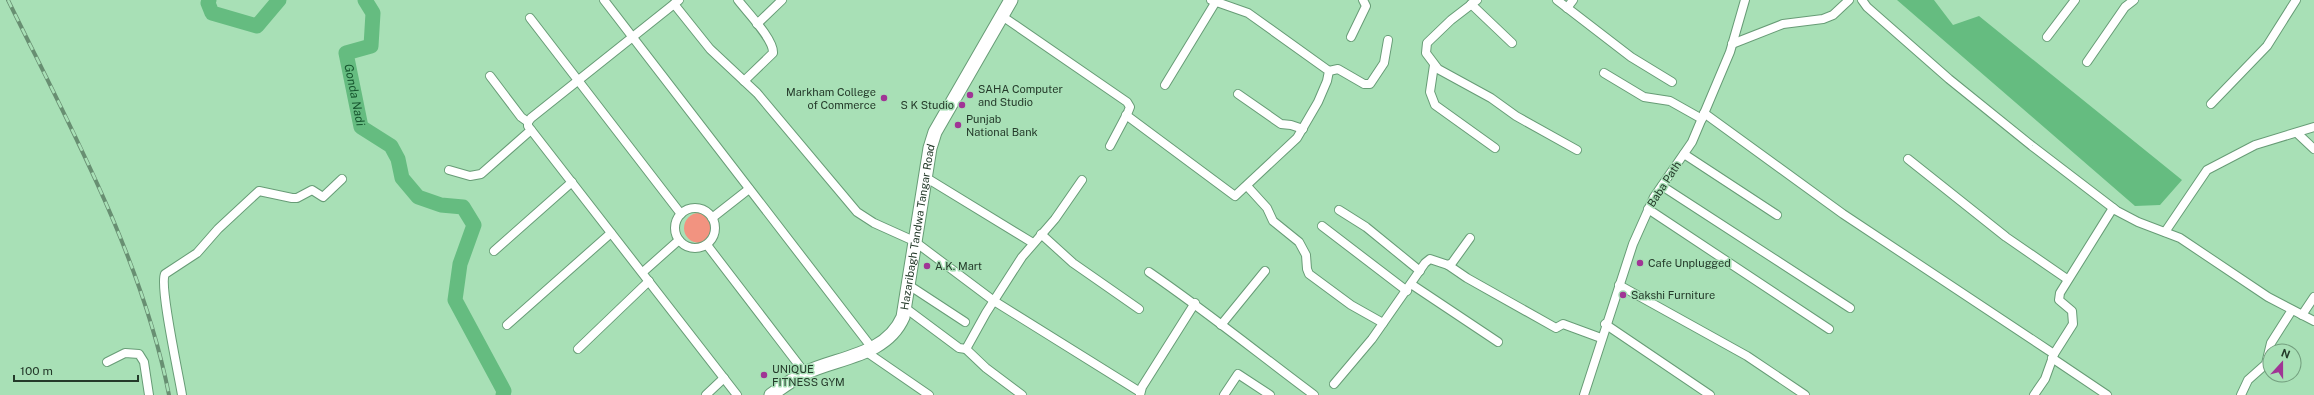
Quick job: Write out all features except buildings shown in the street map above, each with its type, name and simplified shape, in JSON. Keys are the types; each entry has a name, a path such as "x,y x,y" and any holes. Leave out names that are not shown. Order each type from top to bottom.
{"main road":[{"name":"Hazaribagh Tandwa Tangar Road","path":"771,395 805,373 885,342 898,329 903,317 907,284 930,148 936,132 1011,0"}],"street":[{"path":"604,0 869,349 929,395"},
{"path":"738,0 772,44 774,53 744,81"},
{"path":"757,24 782,0"},
{"path":"1351,37 1366,6 1363,0"},
{"path":"1557,0 1631,57 1672,82"},
{"path":"1567,8 1573,0"},
{"name":"Baba Path","path":"1584,395 1605,324 1648,209 1692,142 1732,44 1745,0"},
{"path":"1732,44 1783,24 1822,19 1833,14 1849,0"},
{"path":"1862,0 1867,7 1949,79 2032,146 2113,208 2133,220 2180,238 2268,297 2314,321"},
{"path":"2048,36 2075,0"},
{"path":"2087,62 2125,6 2134,0"},
{"path":"2211,104 2264,50 2296,0"},
{"path":"1165,85 1213,1 1248,13 1329,71 1338,69 1364,84 1370,84 1384,63 1388,40"},
{"path":"528,122 632,36 676,2 710,49 768,106 857,212 874,223 914,242 994,301 1140,393 1195,303"},
{"path":"1512,43 1474,2 1450,20 1427,43 1426,53 1434,65 1491,98 1516,116 1577,150"},
{"path":"1002,16 1127,102 1130,107 1110,146"},
{"path":"530,18 682,214"},
{"path":"1434,65 1430,92 1435,105 1495,148"},
{"path":"1126,116 1151,132 1235,196 1294,142 1303,129 1327,81 1329,71"},
{"path":"1604,73 1644,97 1670,101 1703,116 1843,214 2053,356 2107,395"},
{"path":"490,76 522,117 528,122 531,130 612,232 737,395"},
{"path":"1238,94 1281,124 1291,125 1303,129"},
{"path":"2165,232 2207,170 2255,145 2314,127"},
{"path":"448,170 470,176 481,174 531,130"},
{"path":"2297,133 2314,149"},
{"path":"1684,154 1777,215"},
{"path":"1908,159 2006,237 2067,279"},
{"path":"925,177 1033,243"},
{"path":"182,395 163,284 165,274 197,253 218,229 259,191 297,198 312,190 323,197 342,179"},
{"path":"966,349 994,301 1033,243 1055,220 1082,180"},
{"path":"494,251 572,182"},
{"path":"1247,186 1267,208 1273,221 1299,242 1306,254 1307,269 1309,274 1351,305 1383,323"},
{"path":"1662,186 1850,308"},
{"path":"712,218 749,189"},
{"path":"2034,395 2045,378 2053,356 2073,324 2072,311 2059,300 2060,293 2067,279 2113,208"},
{"path":"692,209 697,209 703,210 712,218 715,229 714,235 706,245 701,248 689,247 679,240 676,224 682,214 692,209"},
{"path":"1648,209 1829,329"},
{"path":"1339,210 1366,228 1420,271"},
{"path":"1322,226 1409,287 1498,342"},
{"path":"508,325 612,232"},
{"path":"1041,234 1073,263 1139,309"},
{"path":"1448,265 1452,263 1470,238"},
{"path":"643,272 679,240"},
{"path":"706,245 805,373"},
{"path":"1334,384 1372,339 1430,259 1448,265 1467,278 1556,328 1563,324 1601,338"},
{"path":"1221,325 1265,271"},
{"path":"1149,272 1195,303 1221,325 1314,395"},
{"path":"578,349 649,281"},
{"path":"907,284 965,322"},
{"path":"1619,285 1747,356 1805,395"},
{"path":"2302,315 2314,297"},
{"path":"904,307 959,348 966,349 986,368 1022,395"},
{"path":"2241,395 2248,380 2266,364 2271,343 2292,310"},
{"path":"1605,324 1710,395"},
{"path":"107,362 125,353 139,354 144,362 149,395"},
{"path":"1224,395 1238,374 1270,395"},
{"path":"706,395 724,378"}],"shaded area":[{"path":"1897,0 1934,0 1953,25 1979,16 2182,180 2160,205 2135,206"},
{"path":"699,213 705,214 713,222 713,234 705,242 699,243 693,242 685,234 684,228 685,222 693,214"}],"waterway":[{"name":"Gonda Nadi","path":"209,0 208,3 212,13 257,26 279,0"},
{"name":"Gonda Nadi","path":"365,0 373,13 371,46 346,53 361,127 391,146 398,159 402,178 418,197 441,205 463,207 474,225 460,264 455,300 504,391 503,395"}],"railway":[{"path":"8,0 79,144 122,242 141,293 157,344 169,395"}],"place":[{"name":"SAHA Computer and Studio","path":"970,95"},
{"name":"Markham College of Commerce","path":"884,98"},
{"name":"S K Studio","path":"962,105"},
{"name":"Punjab National Bank","path":"958,125"},
{"name":"Cafe Unplugged","path":"1640,263"},
{"name":"A.K. Mart","path":"927,266"},
{"name":"Sakshi Furniture","path":"1623,295"},
{"name":"UNIQUE FITNESS GYM","path":"764,375"}]}
